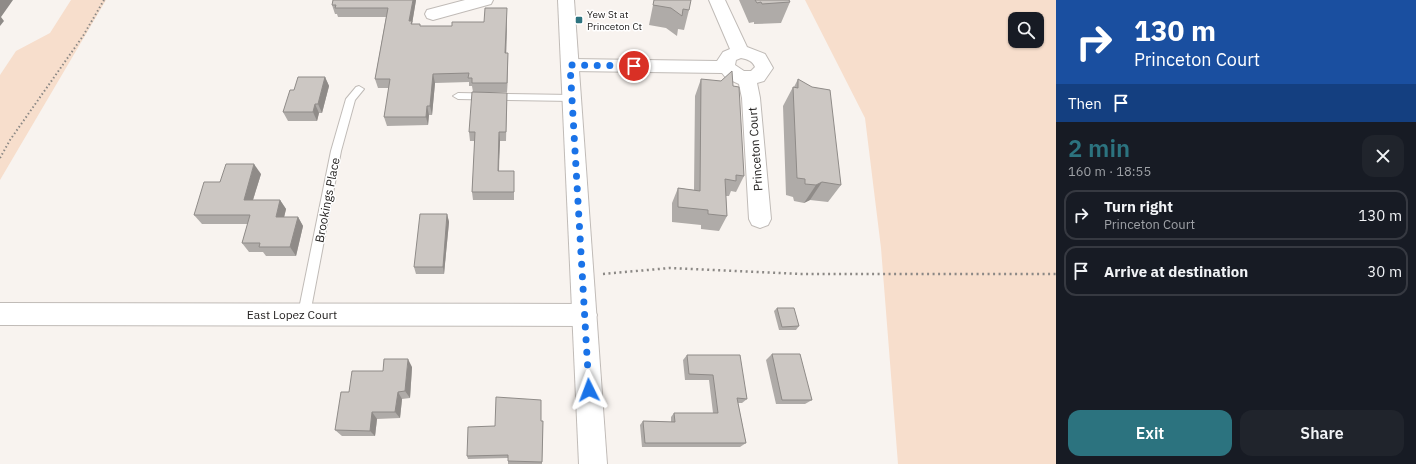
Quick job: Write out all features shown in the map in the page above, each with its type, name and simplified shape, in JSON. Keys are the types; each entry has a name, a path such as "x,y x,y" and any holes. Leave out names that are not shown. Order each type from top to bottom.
{"street":[{"path":"433,14 485,0"},
{"path":"566,0 593,464"},
{"path":"717,0 740,52"},
{"path":"740,52 757,56 763,62 764,68 762,74 756,78 747,79 738,77 731,73 726,67 725,61 728,56 733,53 740,52"},
{"path":"570,65 726,67"},
{"name":"Princeton Court","path":"747,79 751,98 760,219"},
{"name":"East Lopez Court","path":"0,314 585,315"}],"lane":[{"name":"Brookings Place","path":"304,314 336,151 351,99 359,88"},
{"path":"458,96 572,98"}],"path":[{"path":"0,158 10,140 83,36 104,0"},
{"path":"582,276 670,268 800,274 1056,274"}],"shaded area":[{"path":"71,0 106,0 0,180 0,75 16,51 50,33"},
{"path":"805,0 1056,0 1056,464 898,464 881,248 865,118"}],"building":[{"path":"333,0 413,0 409,21 412,21 411,24 420,24 420,26 452,26 452,22 484,22 485,8 507,8 505,53 508,53 507,83 472,83 472,78 468,78 469,73 433,74 430,106 427,106 426,117 384,117 390,79 375,79 388,8 335,8 336,5 332,5"},
{"path":"654,0 691,0 689,10 683,9 682,16 671,8 653,5"},
{"path":"755,0 789,0 790,2 762,4 761,2 757,3"},
{"path":"732,71 733,86 739,87 744,176 736,175 736,181 725,179 727,216 708,214 708,210 678,207 678,188 700,191 701,79 721,81"},
{"path":"298,77 325,77 318,104 315,104 313,112 283,112 290,90 294,90"},
{"path":"798,79 812,87 830,90 841,185 822,182 816,185 805,184 805,179 797,178 793,87 798,88"},
{"path":"472,92 507,93 506,132 499,132 498,171 514,171 514,192 472,192 475,132 469,132"},
{"path":"226,164 254,164 244,200 280,200 276,217 298,217 290,247 259,247 260,243 242,243 250,215 194,215 204,182 220,182"},
{"path":"420,214 447,214 443,267 414,267"},
{"path":"777,308 794,308 799,326 782,327"},
{"path":"772,354 800,354 812,400 782,400"},
{"path":"687,355 740,355 747,399 737,398 746,443 645,443 643,421 675,422 674,413 718,413 713,375 689,374"},
{"path":"384,359 408,359 405,391 398,392 395,412 372,412 370,431 335,430 341,392 349,392 352,371 383,371"},
{"path":"496,397 541,400 541,421 543,421 542,462 508,461 508,455 467,456 468,427 495,426"}],"place":[{"name":"Yew St at Princeton Ct","path":"579,20"}],"route":[{"path":"589,390 570,65 634,66"}]}
